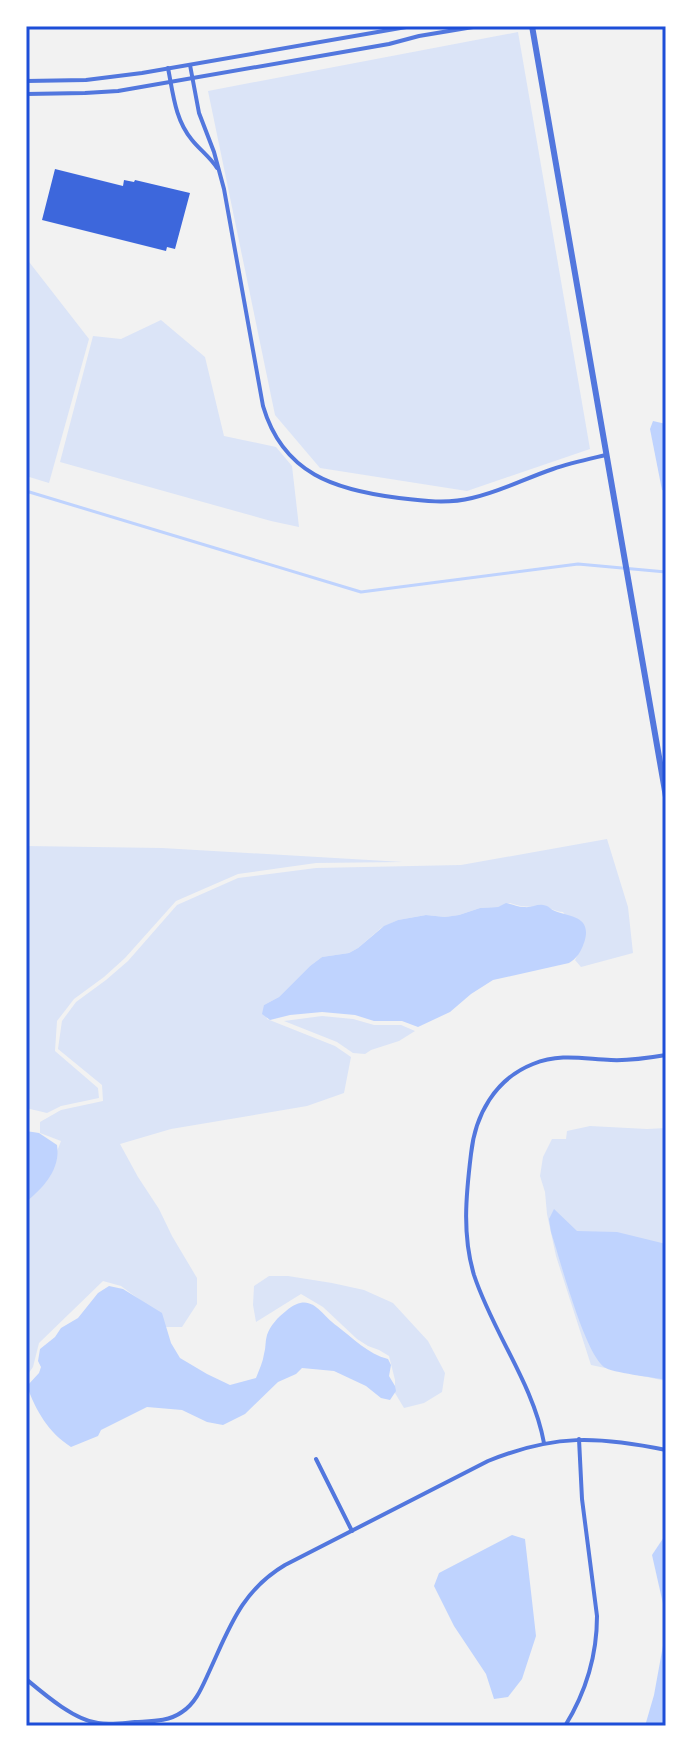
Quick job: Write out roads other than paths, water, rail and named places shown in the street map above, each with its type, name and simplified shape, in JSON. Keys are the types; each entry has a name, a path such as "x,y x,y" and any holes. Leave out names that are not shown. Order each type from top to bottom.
{"street":[{"path":"26,81 86,80 412,26"},
{"path":"26,94 118,91 479,26"},
{"path":"532,26 666,797"},
{"path":"190,65 199,113 220,174 266,418 288,454 306,470 351,491 446,502 479,496 554,468 607,454"},
{"path":"168,68 177,112 185,131 220,174"},
{"path":"544,1443 536,1409 480,1290 468,1248 467,1189 476,1125 497,1090 514,1074 533,1064 563,1056 620,1060 666,1055"},
{"path":"565,1726 585,1688 597,1616 582,1499 579,1439"},
{"path":"26,1679 58,1703 92,1722 122,1723 171,1718 194,1700 237,1612 258,1585 285,1565 511,1452 544,1443 579,1439 615,1441 666,1450"},
{"path":"316,1459 352,1531"}],"water":[{"path":"653,421 666,424 666,491 662,490 650,429"},
{"path":"506,903 522,907 545,905 578,919 583,923 586,934 578,955 569,963 493,980 450,1012 418,1027 402,1021 374,1021 355,1015 322,1012 270,1020 262,1014 264,1005 279,997 322,957 349,953 384,926 398,920 426,915 459,915"},
{"path":"26,1131 39,1133 57,1145 58,1154 49,1177 26,1202"},
{"path":"554,1209 577,1231 617,1232 666,1244 666,1380 608,1369 596,1358 566,1283 551,1232 549,1219"},
{"path":"109,1286 123,1289 162,1313 171,1343 180,1358 230,1385 256,1378 272,1325 295,1305 308,1303 361,1345 388,1359 391,1365 389,1376 396,1391 390,1400 381,1398 366,1386 334,1371 302,1368 278,1382 245,1414 223,1425 207,1422 182,1410 147,1407 101,1430 98,1436 71,1447 44,1420 27,1386 39,1373 40,1349 61,1328 78,1318 98,1293"},
{"path":"666,1534 666,1617 652,1555"},
{"path":"512,1535 525,1539 536,1636 522,1679 508,1697 494,1699 486,1674 454,1626 434,1586 439,1573"},
{"path":"666,1629 666,1726 645,1726 654,1695"}],"waterway":[{"path":"26,491 361,592 578,564 666,572"}]}
